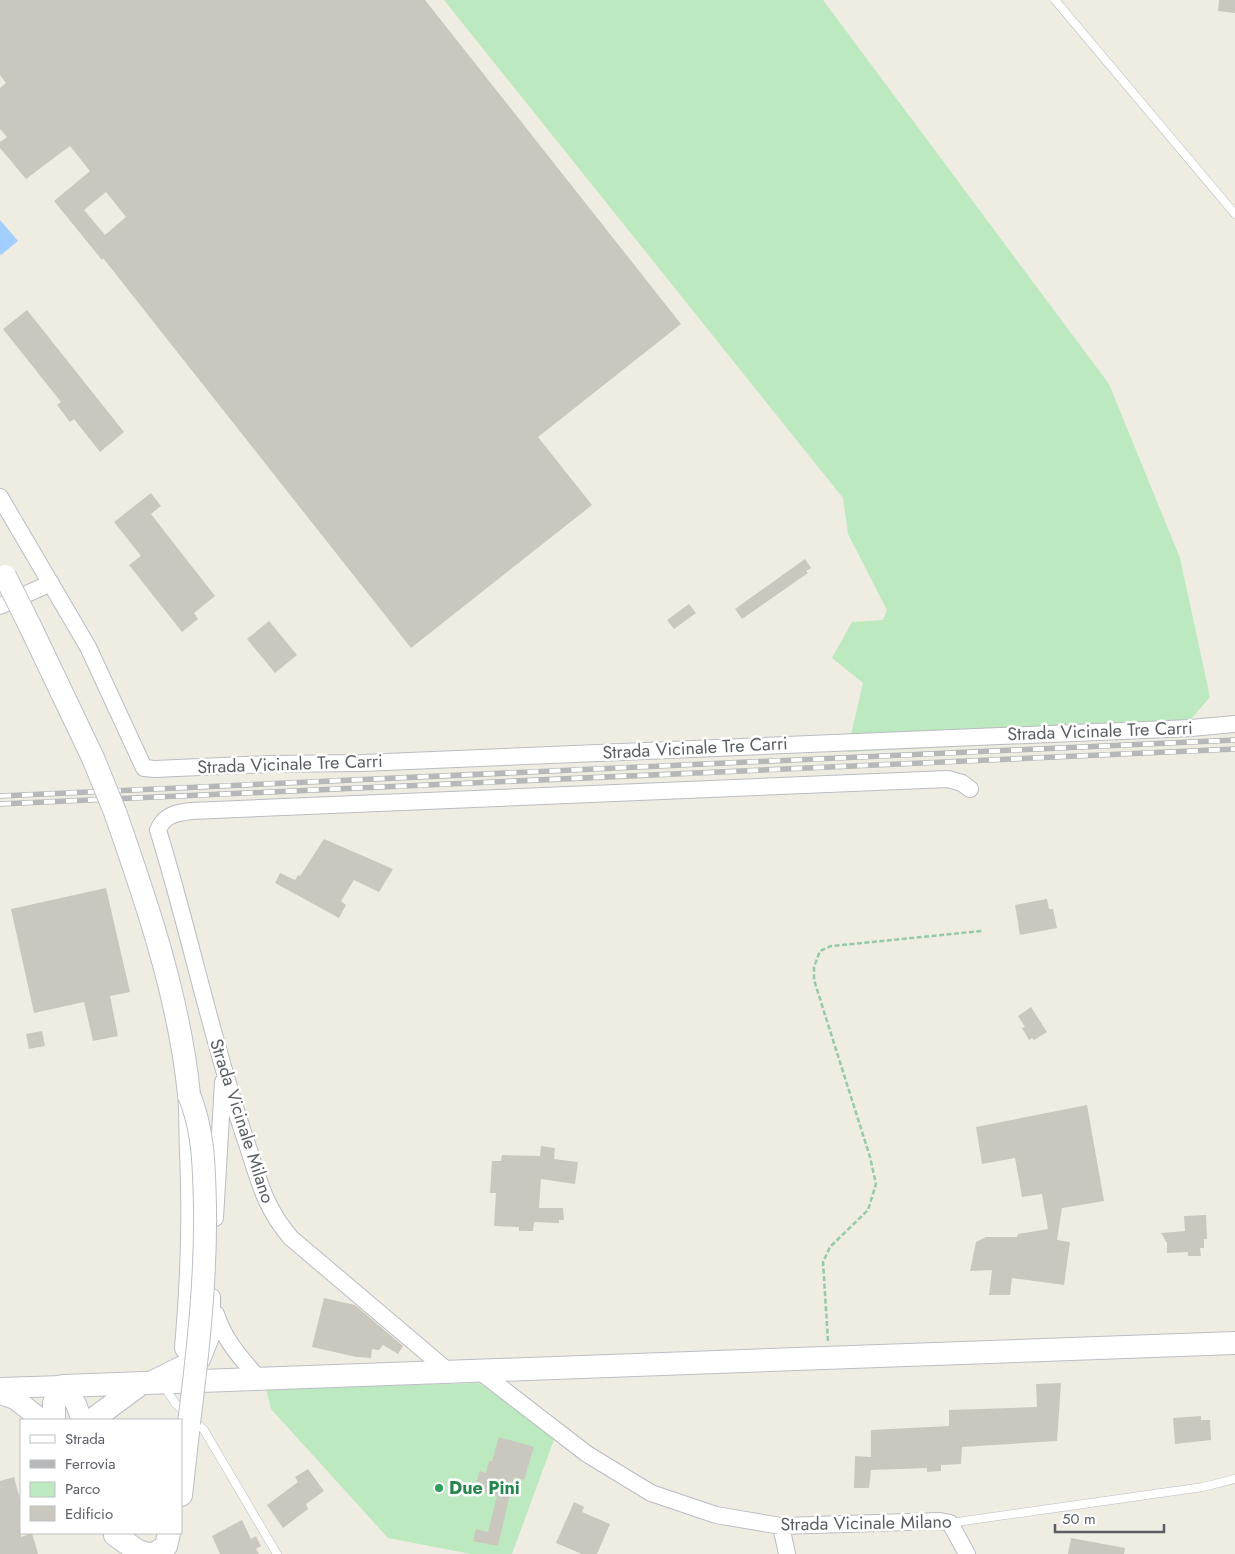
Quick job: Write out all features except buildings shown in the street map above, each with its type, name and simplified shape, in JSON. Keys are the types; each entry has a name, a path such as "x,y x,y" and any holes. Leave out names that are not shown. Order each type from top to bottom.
{"main road":[{"path":"3,571 93,758 136,870 160,950 175,1010 189,1095 198,1115 201,1135 205,1223 202,1316 182,1434"},
{"path":"54,1419 54,1403 63,1386 1235,1343"},
{"path":"94,1419 152,1383"},
{"path":"182,1458 183,1422"},
{"path":"114,1534 138,1551 163,1545"},
{"path":"114,1534 130,1554"}],"street":[{"path":"0,497 51,583 0,606"},
{"name":"Strada Vicinale Tre Carri","path":"51,583 88,647 141,763 144,768 155,770 1191,728 1235,724"},
{"name":"Strada Vicinale Milano","path":"448,1371 291,1238 275,1220 263,1197 223,1073 177,892 158,830 161,822 168,816 191,811 948,779 962,783 970,789"},
{"path":"187,1380 205,1355 212,1335 212,1290 223,1073"},
{"path":"212,1290 216,1315 222,1332 259,1379"},
{"path":"152,1383 184,1363 197,1346 206,1328 212,1290"},
{"name":"Strada Vicinale Milano","path":"478,1370 588,1454 651,1493 716,1515 781,1526 940,1521 950,1523"},
{"path":"0,1388 63,1386 76,1404 82,1419"},
{"path":"0,1394 15,1399 41,1419"},
{"path":"950,1523 967,1554"},
{"path":"781,1526 787,1554"}],"lane":[{"path":"1055,0 1235,214"},
{"path":"152,1383 204,1430 277,1554"},
{"name":"Strada Vicinale Milano","path":"950,1523 1193,1489 1235,1479"}],"path":[{"path":"829,1358 823,1262 830,1247 868,1210 876,1184 870,1157 814,980 814,966 820,951 831,946 982,931"}],"green space":[{"path":"444,0 823,0 1109,384 1180,558 1210,697 1192,718 1192,736 847,752 863,683 832,658 852,622 883,620 887,610 848,534 843,498"},
{"name":"Due Pini","path":"479,1383 555,1437 512,1554 471,1554 388,1538 271,1409 266,1389"}],"water":[{"path":"0,220 18,241 1,255 0,254"}],"railway":[{"path":"0,796 1235,740"},
{"path":"0,804 1235,749"}],"place":[{"name":"Due Pini","path":"439,1488"}]}
